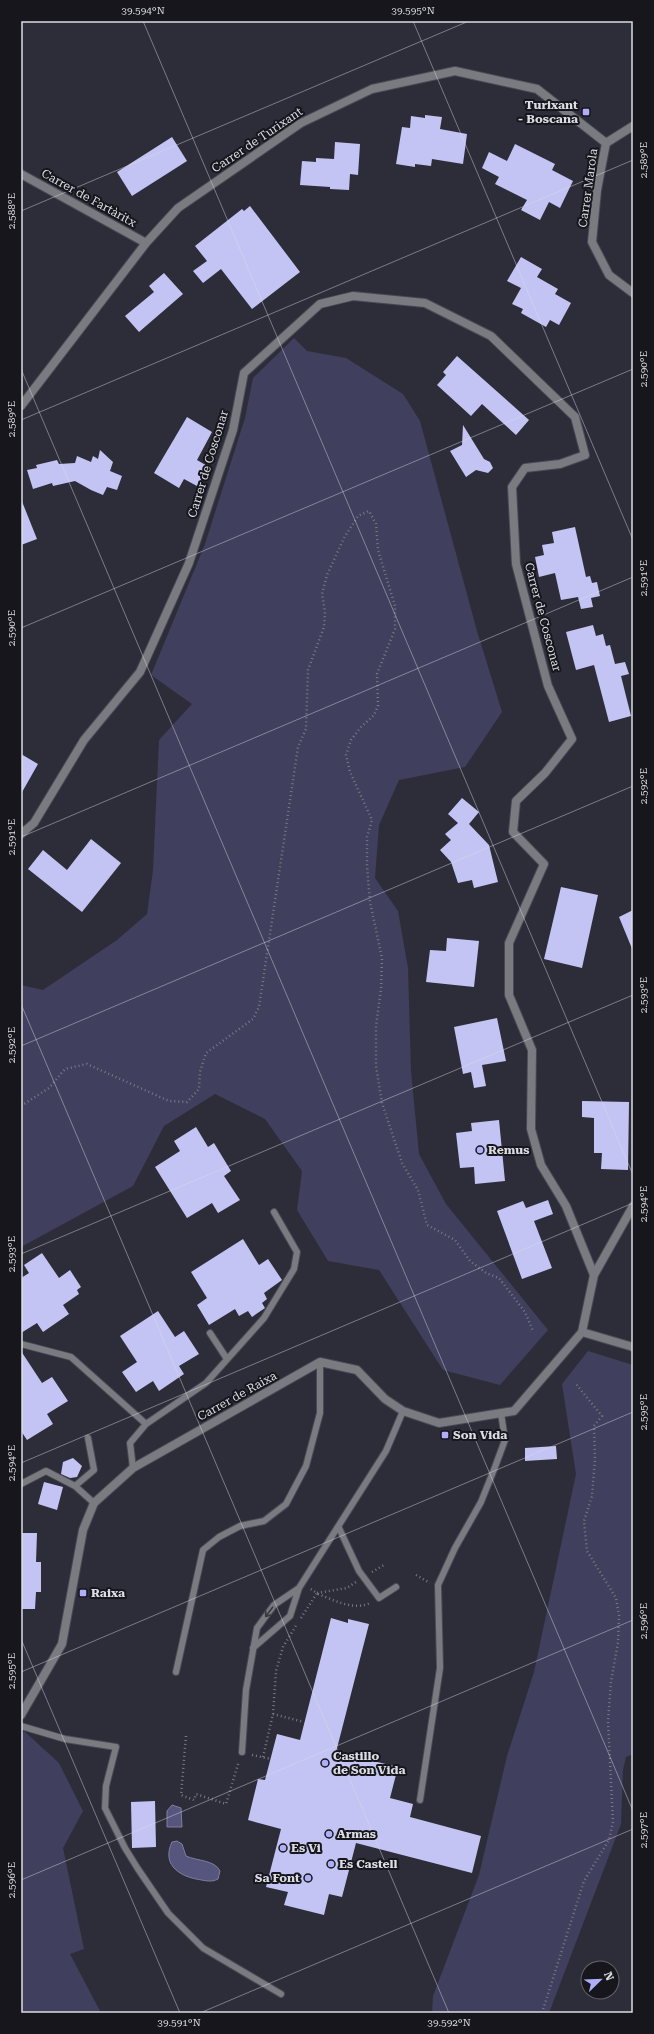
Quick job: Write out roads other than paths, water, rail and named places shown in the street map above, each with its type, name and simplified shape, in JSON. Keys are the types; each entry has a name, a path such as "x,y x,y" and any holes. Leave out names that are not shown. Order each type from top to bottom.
{"street":[{"name":"Carrer de Turixant","path":"21,406 146,243 178,208 301,123 372,89 455,70 537,89 606,143"},
{"path":"606,143 633,126"},
{"name":"Carrer Marola","path":"606,143 597,190 592,242 609,275 633,292"},
{"name":"Carrer de Fartàritx","path":"21,174 146,243"},
{"name":"Carrer de Cosconar","path":"21,834 34,823 84,740 140,672 189,563 233,430 244,373 320,304 353,296 425,302 491,336 575,417 585,455 560,464 525,468 512,487 516,564 548,686 572,739 545,774 516,802 514,832 544,864 509,943 509,995 532,1050 531,1128 541,1165 566,1206 594,1275"},
{"path":"320,1362 357,1370 385,1399 403,1411 439,1423 514,1411 582,1332 594,1275 633,1206"},
{"path":"582,1332 633,1347"},
{"name":"Carrer de Raixa","path":"21,1715 62,1644 83,1530 94,1503 133,1468 320,1362"}],"lane":[{"path":"133,1468 130,1444 146,1424 206,1383 264,1318 294,1269 297,1252 274,1212"},
{"path":"210,1333 228,1359"},
{"path":"21,1344 71,1357 146,1424"},
{"path":"176,1672 203,1550 219,1537 240,1526 264,1521 286,1504 306,1466 320,1413 320,1362"},
{"path":"253,1648 290,1616 299,1588 386,1451 403,1411"},
{"path":"420,1800 440,1668 438,1585 455,1548 481,1502 505,1440 501,1413"},
{"path":"75,1486 94,1470 88,1438"},
{"path":"21,1484 46,1471 75,1486 94,1503"},
{"path":"338,1528 359,1571 379,1598 396,1587"},
{"path":"242,1752 246,1690 257,1628 274,1605 299,1588"},
{"path":"21,1726 65,1739 116,1747 106,1786 105,1808 138,1870 168,1913 203,1948 281,1994"}],"place":[{"name":"Turixant - Boscana","path":"586,112"},
{"name":"Remus","path":"480,1150"},
{"name":"Son Vida","path":"445,1435"},
{"name":"Raixa","path":"83,1593"},
{"name":"Castillo de Son Vida","path":"325,1763"},
{"name":"Armas","path":"329,1834"},
{"name":"Es Vi","path":"283,1848"},
{"name":"Es Castell","path":"331,1864"},
{"name":"Sa Font","path":"308,1878"}]}
